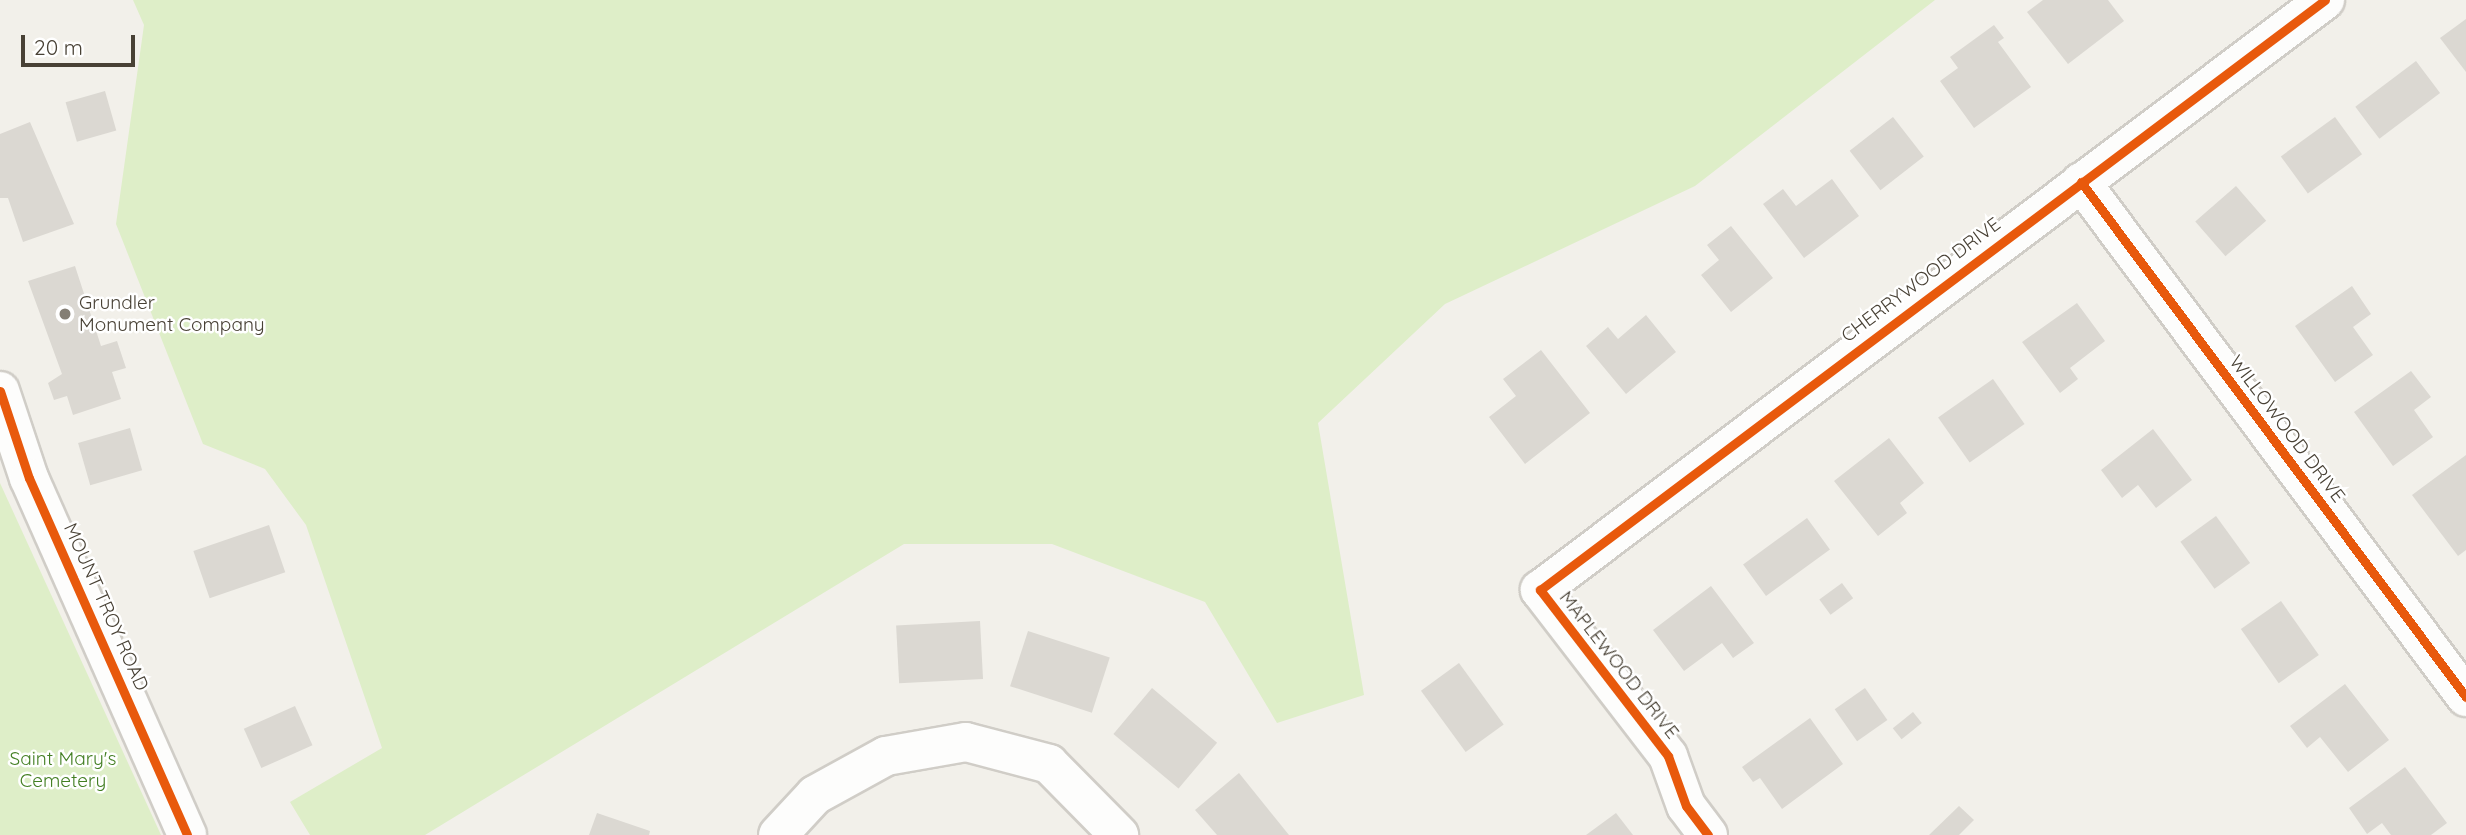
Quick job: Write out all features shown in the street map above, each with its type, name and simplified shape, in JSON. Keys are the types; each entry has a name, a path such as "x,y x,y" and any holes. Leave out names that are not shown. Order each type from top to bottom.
{"street":[{"name":"CHERRYWOOD DRIVE","path":"1540,590 2325,0"},
{"name":"WILLOWOOD DRIVE","path":"2081,182 2466,697"},
{"name":"MOUNT TROY ROAD","path":"0,391 29,478 187,835"},
{"name":"MAPLEWOOD DRIVE","path":"1540,590 1668,757 1686,806 1707,835"},
{"path":"778,835 815,795 886,756 966,742 1049,764 1119,835"}],"green space":[{"path":"133,0 1935,0 1695,186 1445,304 1318,423 1364,695 1277,723 1205,602 1052,544 904,544 425,835 310,835 290,802 382,748 306,525 265,469 203,444 116,224 144,25"},
{"name":"Saint Mary's Cemetery","path":"0,483 161,835 0,835"}],"building":[{"path":"2043,0 2108,0 2124,21 2068,64 2027,12"},
{"path":"2466,19 2466,72 2440,38"},
{"path":"1994,25 2004,38 1998,42 2031,87 1974,128 1940,81 1958,68 1950,57"},
{"path":"2416,61 2440,93 2379,139 2355,107"},
{"path":"105,91 116,130 77,142 66,102"},
{"path":"1893,117 1924,156 1880,190 1850,151"},
{"path":"2335,117 2362,154 2308,194 2281,156"},
{"path":"30,122 74,224 23,242 8,198 0,198 0,134"},
{"path":"1832,179 1859,216 1804,258 1763,204 1783,189 1796,206"},
{"path":"2236,186 2266,221 2225,256 2195,221"},
{"path":"1731,226 1773,278 1731,312 1701,275 1719,260 1707,245"},
{"name":"Grundler Monument Company","path":"75,266 101,346 117,341 126,368 112,372 121,399 73,415 67,396 54,400 48,383 62,374 28,281"},
{"path":"2352,286 2371,314 2353,327 2373,355 2335,382 2295,326"},
{"path":"2077,303 2105,341 2070,368 2078,379 2060,393 2022,342"},
{"path":"1646,315 1676,352 1626,394 1586,346 1608,327 1618,339"},
{"path":"1541,350 1590,413 1525,464 1489,417 1516,396 1503,379"},
{"path":"2411,371 2431,397 2414,410 2433,437 2393,466 2354,412"},
{"path":"1993,379 2025,424 1970,462 1938,417"},
{"path":"130,428 142,470 90,485 78,443"},
{"path":"2153,429 2192,480 2156,508 2138,485 2122,498 2101,470"},
{"path":"1889,438 1924,483 1900,503 1907,513 1878,536 1834,481"},
{"path":"2466,455 2466,550 2458,556 2412,495"},
{"path":"2216,516 2250,563 2214,589 2180,542"},
{"path":"1807,518 1830,550 1766,596 1743,564"},
{"path":"269,525 285,572 210,598 193,551"},
{"path":"1842,583 1853,598 1831,615 1819,599"},
{"path":"1711,586 1754,643 1733,658 1722,643 1684,671 1653,630"},
{"path":"2281,601 2319,655 2279,683 2241,629"},
{"path":"980,621 983,679 899,683 896,625"},
{"path":"1028,631 1110,658 1092,713 1010,686"},
{"path":"1459,663 1504,724 1466,752 1421,691"},
{"path":"2345,684 2389,740 2348,772 2320,737 2307,748 2290,726"},
{"path":"1152,688 1217,743 1179,789 1113,734"},
{"path":"1865,688 1887,720 1857,741 1835,709"},
{"path":"295,706 312,745 261,768 244,729"},
{"path":"1913,712 1922,723 1902,739 1893,728"},
{"path":"1810,718 1843,764 1782,809 1760,778 1753,782 1742,767"},
{"path":"2405,767 2447,823 2431,835 2391,835 2382,823 2367,834 2349,808"},
{"path":"1239,773 1289,835 1217,835 1195,810"},
{"path":"1959,806 1974,820 1959,835 1929,835"},
{"path":"597,813 650,831 649,835 589,835"},
{"path":"1616,813 1633,835 1586,835"}],"cycle path":[{"path":"1708,835 1686,806 1668,756 1540,590 2325,0"},
{"path":"2081,182 2466,697"},
{"path":"0,391 29,478 187,835"}],"place":[{"name":"Grundler Monument Company","path":"65,314"}]}
